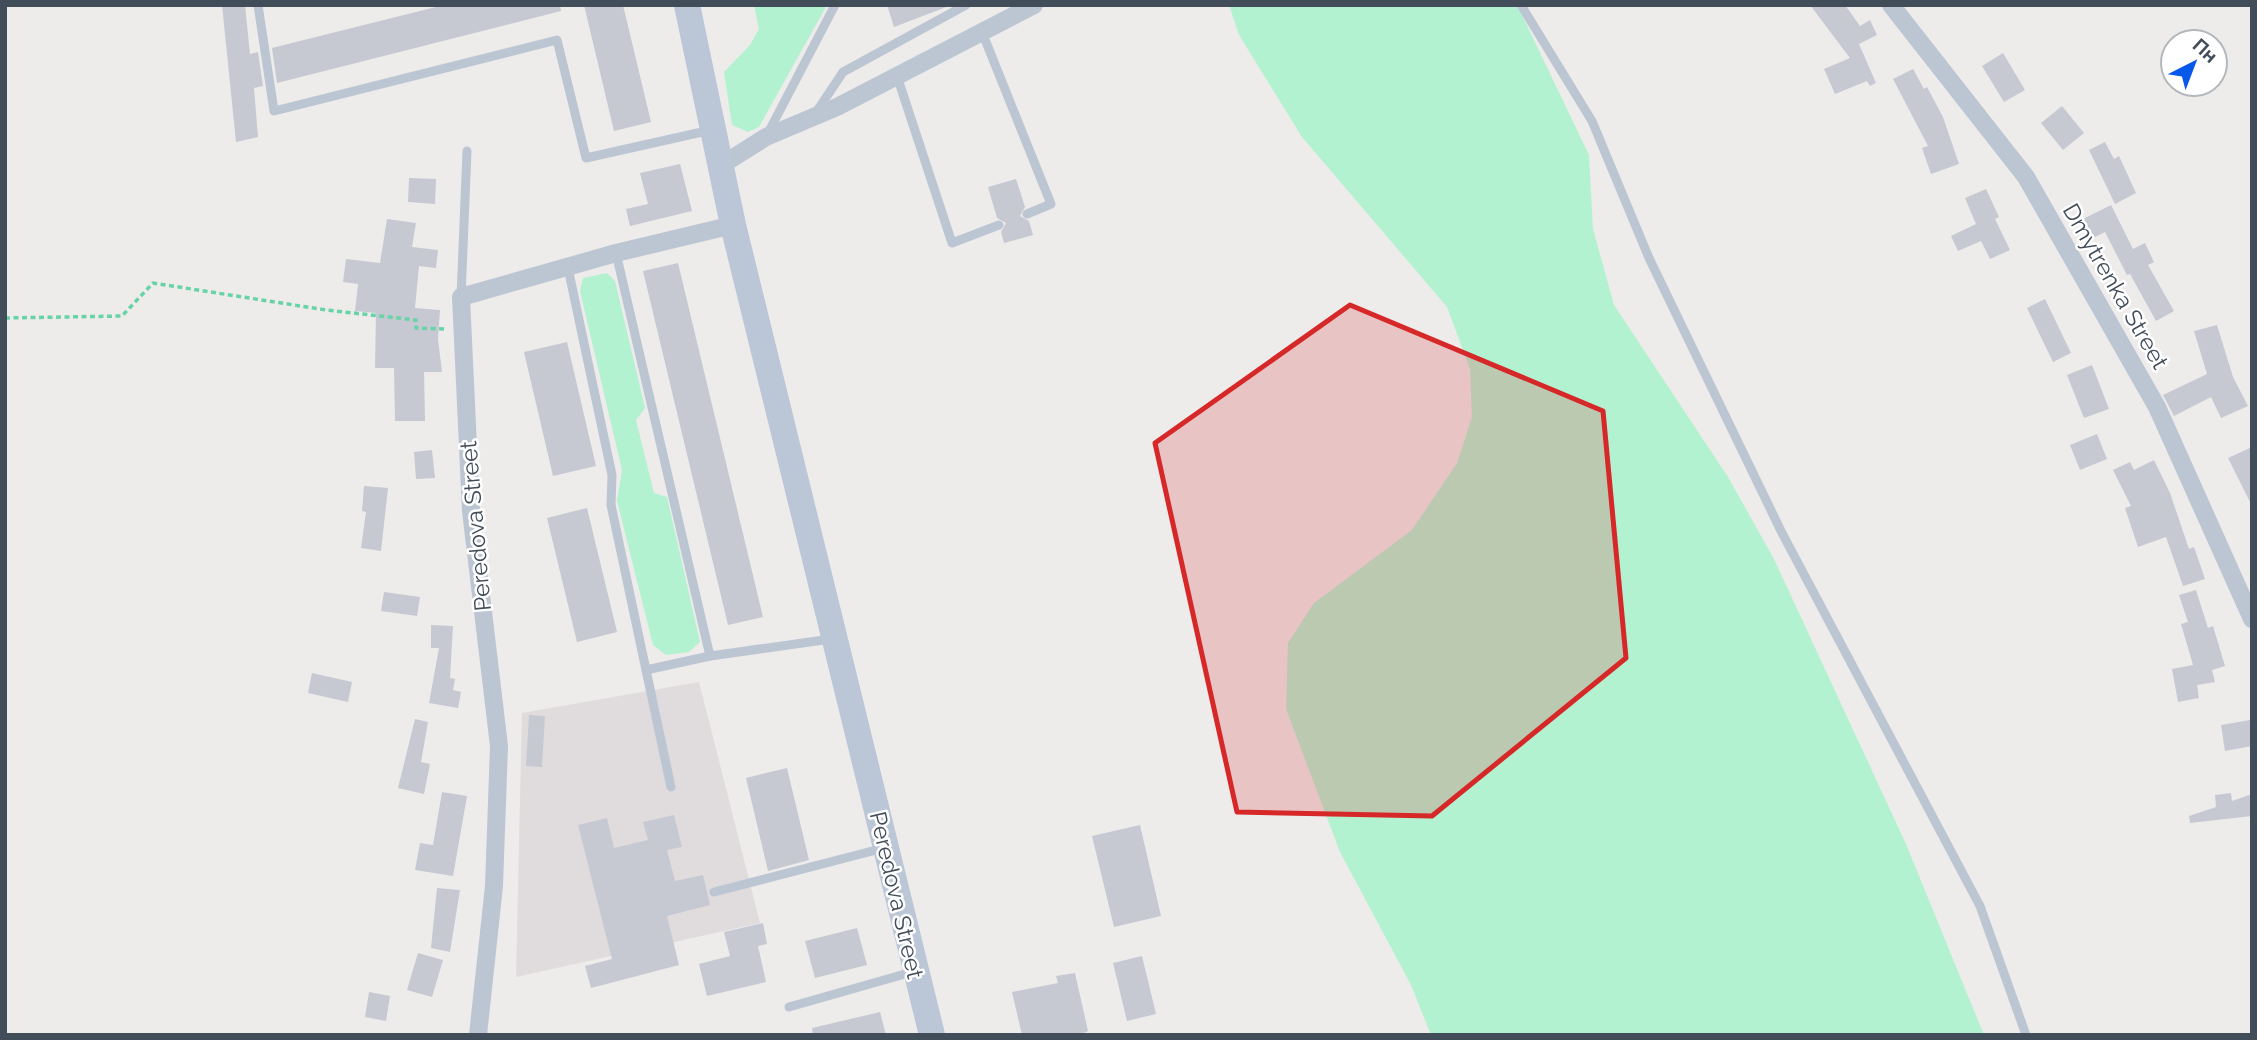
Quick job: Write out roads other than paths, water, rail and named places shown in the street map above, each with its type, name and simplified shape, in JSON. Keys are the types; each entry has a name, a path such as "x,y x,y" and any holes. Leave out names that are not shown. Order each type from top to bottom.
{"street":[{"name":"Peredova Street","path":"687,5 733,225 836,638 914,972 932,1035"},
{"path":"720,166 766,137 898,76 1034,5"},
{"name":"Dmytrenka Street","path":"1891,5 2026,177 2157,407 2252,619"},
{"path":"461,298 616,253 733,225"},
{"name":"Peredova Street","path":"461,298 471,511 499,746 494,886 478,1035"}],"lane":[{"path":"258,5 274,111 557,40 586,158 713,130"},
{"path":"766,137 835,5"},
{"path":"812,118 843,72 966,5"},
{"path":"1521,5 1592,121 1649,258 1780,531 1980,906 2026,1035"},
{"path":"982,32 1051,205 1027,214"},
{"path":"898,76 951,243 999,225"},
{"path":"461,298 467,151"},
{"path":"616,253 710,656"},
{"path":"568,268 612,475 611,505 671,788"},
{"path":"646,670 710,656 836,638"},
{"path":"714,892 886,848"},
{"path":"789,1007 914,972"}]}
